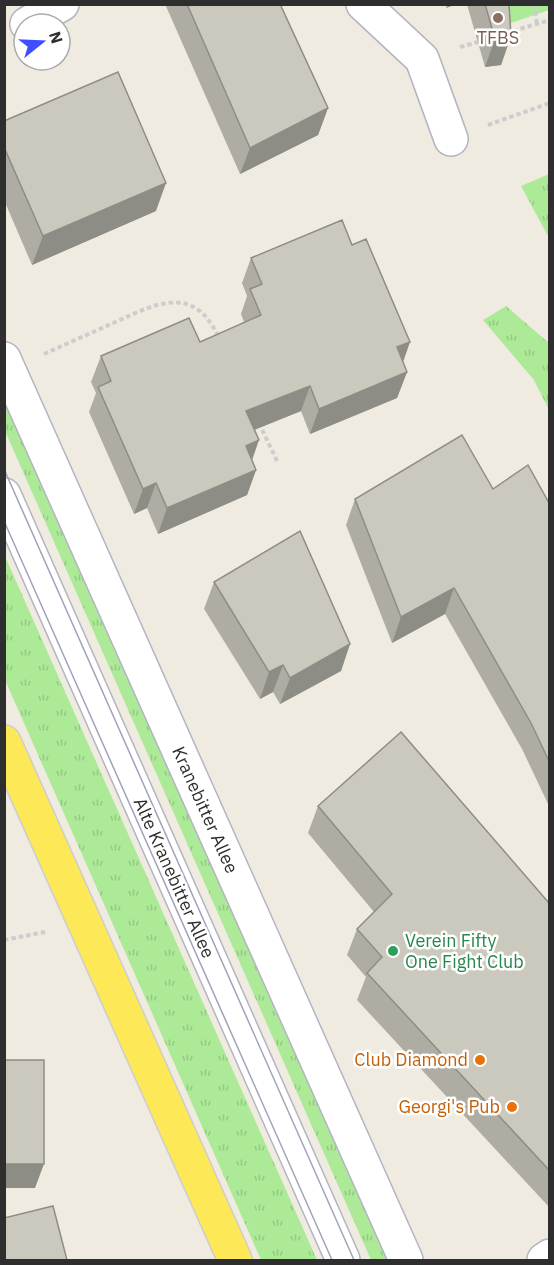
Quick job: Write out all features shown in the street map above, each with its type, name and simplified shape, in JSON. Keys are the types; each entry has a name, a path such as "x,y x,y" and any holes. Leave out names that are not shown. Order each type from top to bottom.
{"main road":[{"path":"4,742 235,1260"}],"street":[{"path":"48,12 62,4"},
{"path":"363,4 422,59 451,139"},
{"name":"Kranebitter Allee","path":"7,365 406,1260"},
{"name":"Alte Kranebitter Allee","path":"4,495 343,1260"},
{"path":"544,1260 549,1256"}],"path":[{"path":"534,4 537,24"},
{"path":"502,34 549,20"},
{"path":"422,59 491,38"},
{"path":"451,139 549,103"},
{"path":"7,365 150,306 172,301 183,302 201,310 220,340"},
{"path":"258,422 278,463"}],"green space":[{"name":"TFBS","path":"467,5 549,5 549,10 476,35"},
{"path":"549,174 549,238 521,186"},
{"path":"506,306 549,343 549,410 534,380 483,320"},
{"path":"4,395 388,1260 371,1260 5,431"},
{"path":"4,554 317,1260 261,1260 5,680"}],"building":[{"path":"187,4 280,4 328,108 250,148"},
{"path":"485,4 509,4 511,36 495,39"},
{"path":"118,72 166,183 43,236 4,147 4,121"},
{"path":"342,220 352,245 366,239 410,342 397,347 407,372 319,409 310,386 246,411 259,440 246,446 256,470 167,508 156,483 143,489 98,387 111,381 101,356 189,318 200,342 261,315 250,289 262,284 251,258"},
{"path":"462,435 493,489 528,465 549,503 549,761 531,723 454,588 401,617 355,499"},
{"path":"300,531 350,644 290,678 283,665 269,672 214,582"},
{"path":"401,732 549,903 549,1170 367,973 382,957 357,929 392,894 318,806"},
{"path":"4,1060 44,1060 44,1164 4,1164"},
{"path":"53,1206 67,1260 4,1260 4,1218"}],"tram line":[{"path":"4,469 354,1260"},
{"path":"4,521 332,1260"}],"place":[{"name":"TFBS","path":"498,18"},
{"name":"Verein Fifty One Fight Club","path":"393,951"},
{"name":"Club Diamond","path":"480,1060"},
{"name":"Georgi's Pub","path":"512,1107"}]}
